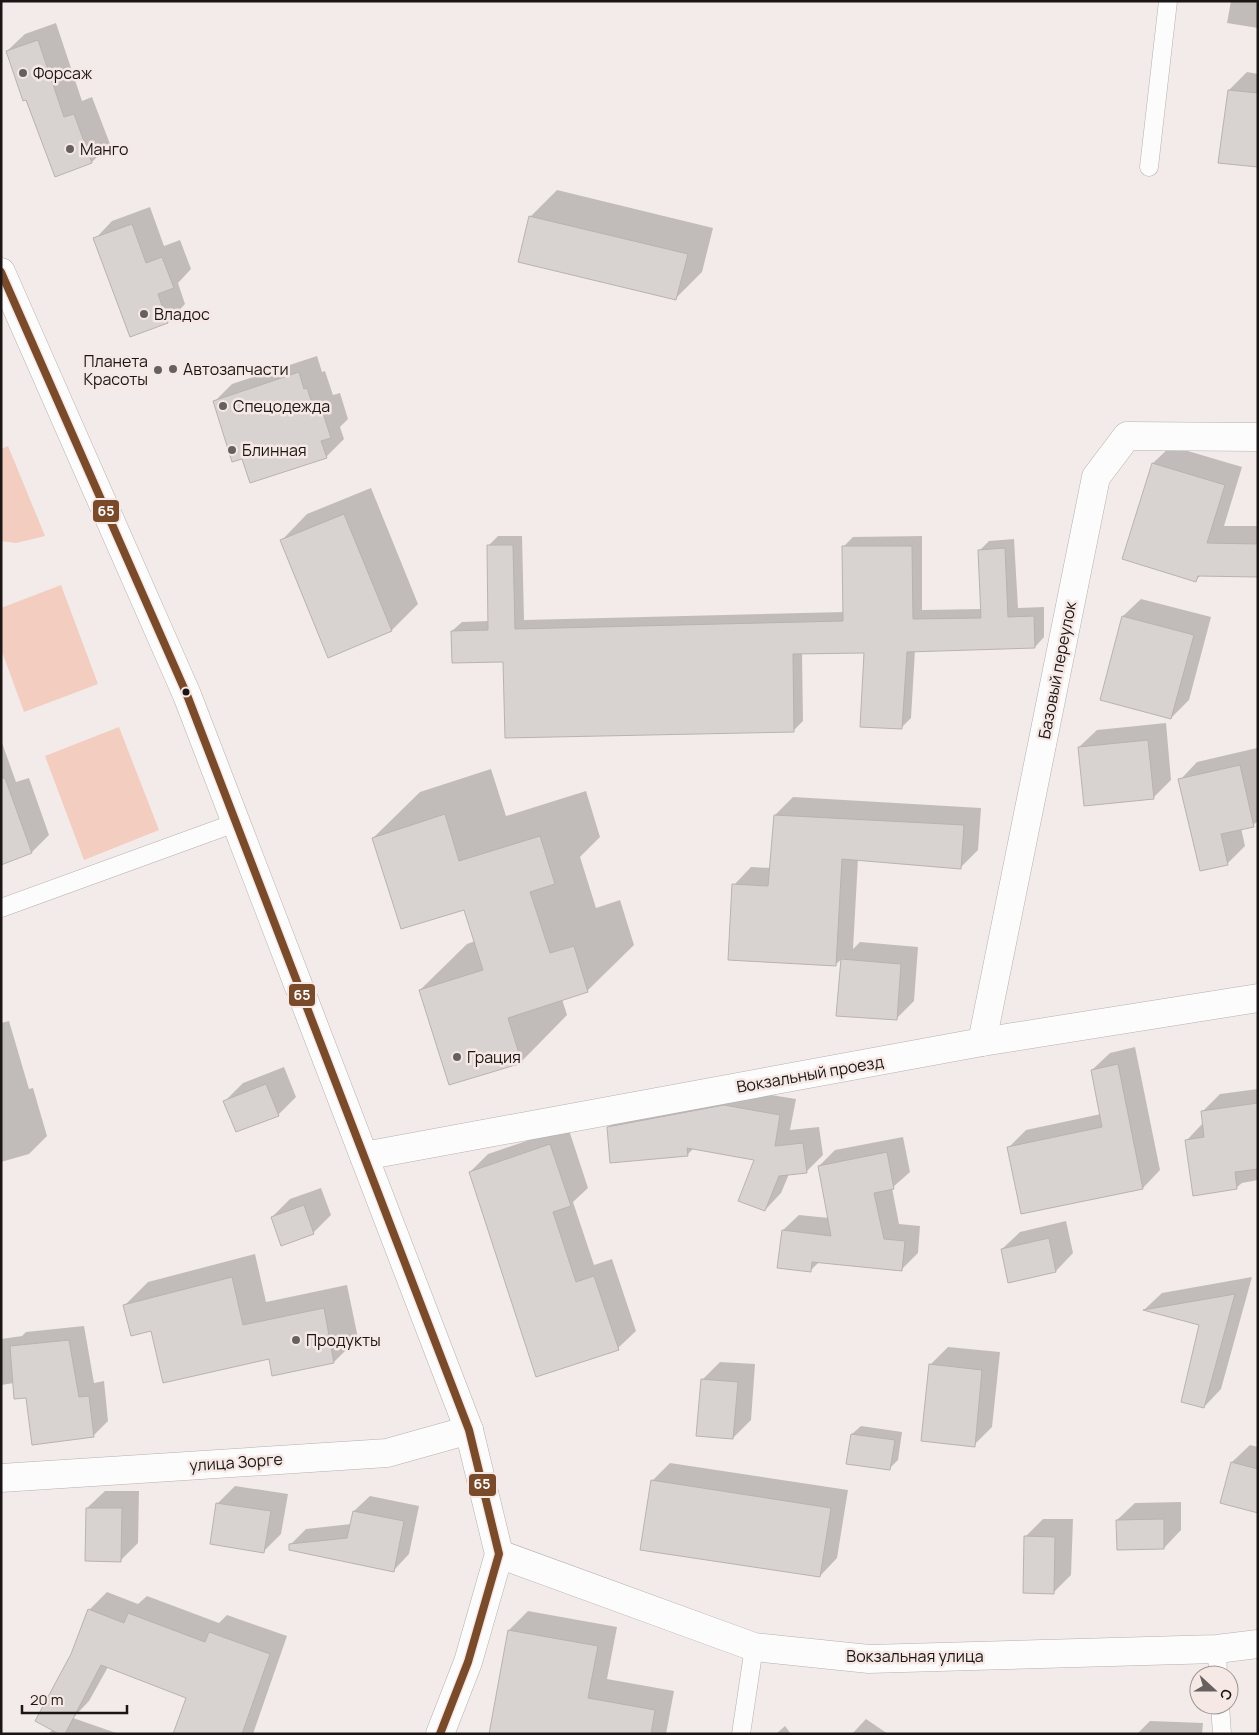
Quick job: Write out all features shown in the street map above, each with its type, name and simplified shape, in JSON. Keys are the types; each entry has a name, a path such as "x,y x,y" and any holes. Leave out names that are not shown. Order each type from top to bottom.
{"street":[{"path":"1,272 187,695 469,1430 499,1554 468,1662 440,1734"},
{"name":"Базовый переулок","path":"982,1042 1096,477 1127,436 1258,438"},
{"name":"Вокзальный проезд","path":"364,1156 982,1042 1258,998"},
{"name":"улица Зорге","path":"1,1478 387,1453 469,1430"},
{"name":"Вокзальная улица","path":"499,1554 754,1647 870,1659 1217,1662 1258,1644"}],"lane":[{"path":"1149,167 1168,1"},
{"path":"1,908 235,823"},
{"path":"741,1734 754,1647"},
{"path":"1221,1715 1222,1734"}],"shaded area":[{"path":"8,446 45,536 16,543 1,541 1,449"},
{"path":"61,585 98,684 24,712 1,649 1,608"},
{"path":"119,727 159,830 84,860 45,756"}],"building":[{"path":"38,40 64,117 74,114 92,163 55,177 26,100 23,101 6,51"},
{"path":"1228,90 1258,93 1258,167 1218,163"},
{"path":"529,216 688,254 676,300 518,262"},
{"path":"132,224 146,263 162,257 174,288 158,294 168,323 130,337 93,238"},
{"path":"299,372 304,389 307,388 315,412 322,410 331,438 321,441 327,458 250,483 242,459 232,462 213,401"},
{"path":"1152,463 1225,485 1207,543 1258,544 1258,577 1198,576 1196,582 1122,559"},
{"path":"344,514 392,631 328,658 280,540"},
{"path":"487,545 513,545 515,629 843,621 842,546 912,546 913,619 981,618 978,550 1005,548 1008,617 1034,616 1035,648 907,652 902,729 860,727 864,653 793,654 794,732 505,738 503,662 452,663 451,631 488,630"},
{"path":"1122,616 1194,635 1171,719 1100,700"},
{"path":"1148,740 1154,799 1084,806 1078,747"},
{"path":"1240,765 1254,827 1221,834 1228,865 1200,871 1178,779"},
{"path":"1,778 5,778 32,853 1,865"},
{"path":"445,814 459,861 540,836 555,884 530,892 550,953 574,946 588,992 508,1018 522,1063 449,1085 419,990 483,970 464,910 401,929 372,838"},
{"path":"774,815 964,825 961,869 842,859 836,966 728,960 732,884 768,886"},
{"path":"841,959 901,964 897,1020 836,1016"},
{"path":"1118,1064 1143,1189 1021,1214 1007,1147 1102,1127 1091,1070"},
{"path":"266,1084 279,1116 236,1132 223,1101"},
{"path":"1258,1103 1258,1169 1235,1172 1237,1189 1193,1196 1185,1140 1204,1137 1201,1111"},
{"path":"724,1105 780,1115 775,1146 803,1143 807,1173 779,1176 765,1211 738,1201 754,1160 687,1148 688,1156 610,1163 607,1127"},
{"path":"550,1144 571,1206 553,1212 576,1282 594,1276 619,1350 536,1377 469,1172"},
{"path":"887,1152 894,1189 874,1193 884,1239 905,1241 902,1271 812,1262 811,1272 777,1268 782,1230 831,1236 818,1166"},
{"path":"304,1205 314,1234 281,1246 271,1217"},
{"path":"1049,1238 1056,1272 1008,1283 1001,1249"},
{"path":"232,1277 243,1325 324,1308 334,1363 272,1376 269,1359 163,1383 151,1331 131,1336 123,1305"},
{"path":"1235,1294 1204,1408 1181,1402 1199,1325 1143,1310"},
{"path":"69,1340 79,1397 89,1396 94,1437 32,1445 26,1398 14,1399 10,1346"},
{"path":"929,1364 982,1370 975,1447 921,1441"},
{"path":"701,1379 738,1382 733,1439 696,1436"},
{"path":"851,1434 895,1440 890,1470 846,1464"},
{"path":"1231,1462 1258,1469 1258,1513 1220,1503"},
{"path":"651,1480 831,1508 820,1577 640,1550"},
{"path":"216,1503 271,1511 264,1553 210,1544"},
{"path":"86,1508 122,1508 121,1562 85,1561"},
{"path":"353,1511 404,1521 394,1572 289,1550 289,1544 347,1538"},
{"path":"1164,1519 1164,1549 1117,1550 1116,1520"},
{"path":"1024,1536 1055,1537 1054,1594 1023,1593"},
{"path":"88,1609 124,1623 128,1613 205,1642 209,1632 270,1654 242,1734 173,1734 186,1698 101,1665 65,1734 59,1734 35,1721 71,1654"},
{"path":"508,1630 598,1646 588,1698 655,1710 651,1734 489,1734"}],"transit line":[{"name":"65","path":"1,272 187,695 469,1430 499,1554 468,1662 440,1734"}],"place":[{"name":"Форсаж","path":"23,73"},
{"name":"Манго","path":"70,149"},
{"name":"Владос","path":"144,314"},
{"name":"Автозапчасти","path":"173,369"},
{"name":"Планета Красоты","path":"158,370"},
{"name":"Спецодежда","path":"223,406"},
{"name":"Блинная","path":"232,450"},
{"name":"Грация","path":"457,1057"},
{"name":"Продукты","path":"296,1340"}]}
